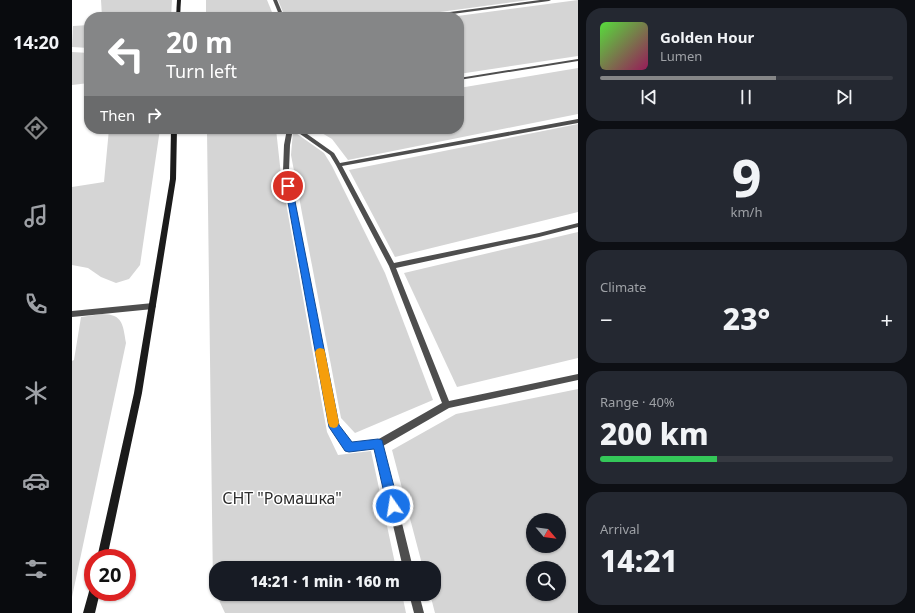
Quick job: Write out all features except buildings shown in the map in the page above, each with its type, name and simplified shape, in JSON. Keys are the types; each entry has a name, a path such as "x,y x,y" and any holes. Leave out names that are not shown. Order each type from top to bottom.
{"street":[{"path":"178,12 179,0"},
{"path":"104,549 138,394 153,306 173,179 174,134"},
{"path":"89,613 92,601"}],"lane":[{"path":"275,0 280,12"},
{"path":"458,12 549,0"},
{"path":"464,78 578,60"},
{"path":"339,165 578,121"},
{"path":"289,134 286,171 334,427 349,447 378,444 447,405 578,377"},
{"path":"303,134 332,154 339,165 392,266 447,405"},
{"path":"392,266 539,235 578,225"},
{"path":"72,314 153,306"},
{"path":"378,444 406,561"},
{"path":"416,601 419,613"}],"green space":[{"path":"101,0 172,0 171,12 102,12"},
{"path":"206,0 267,0 272,12 206,12"},
{"path":"278,0 529,0 440,12 283,12"},
{"path":"578,0 578,56 464,73 464,15"},
{"path":"84,25 84,48 72,47 73,26"},
{"path":"72,52 84,53 84,84 72,85"},
{"path":"578,68 578,114 348,160 332,139 324,134 464,134 464,87"},
{"path":"578,124 578,212 395,257 349,170"},
{"path":"109,134 159,134 140,265 129,279 116,283 101,277 88,268 72,265 72,187 104,182"},
{"name":"СНТ \"Ромашка\"","path":"207,134 277,134 281,175 327,432 338,455 371,451 395,561 213,561"},
{"path":"293,134 297,134 324,153 332,166 385,273 433,400 355,433 341,418 291,155"},
{"path":"578,232 578,358 457,387 404,273"},
{"path":"102,314 118,318 123,326 126,343 72,597 72,361 74,360 81,317"},
{"path":"578,389 578,613 435,613 432,601 441,601 441,561 421,561 392,450 456,414"},
{"path":"219,601 403,601 406,613 225,613"}],"slow traffic":[{"path":"320,352 334,423"}],"route":[{"path":"288,186 334,427 349,447 378,444 393,506"}]}
